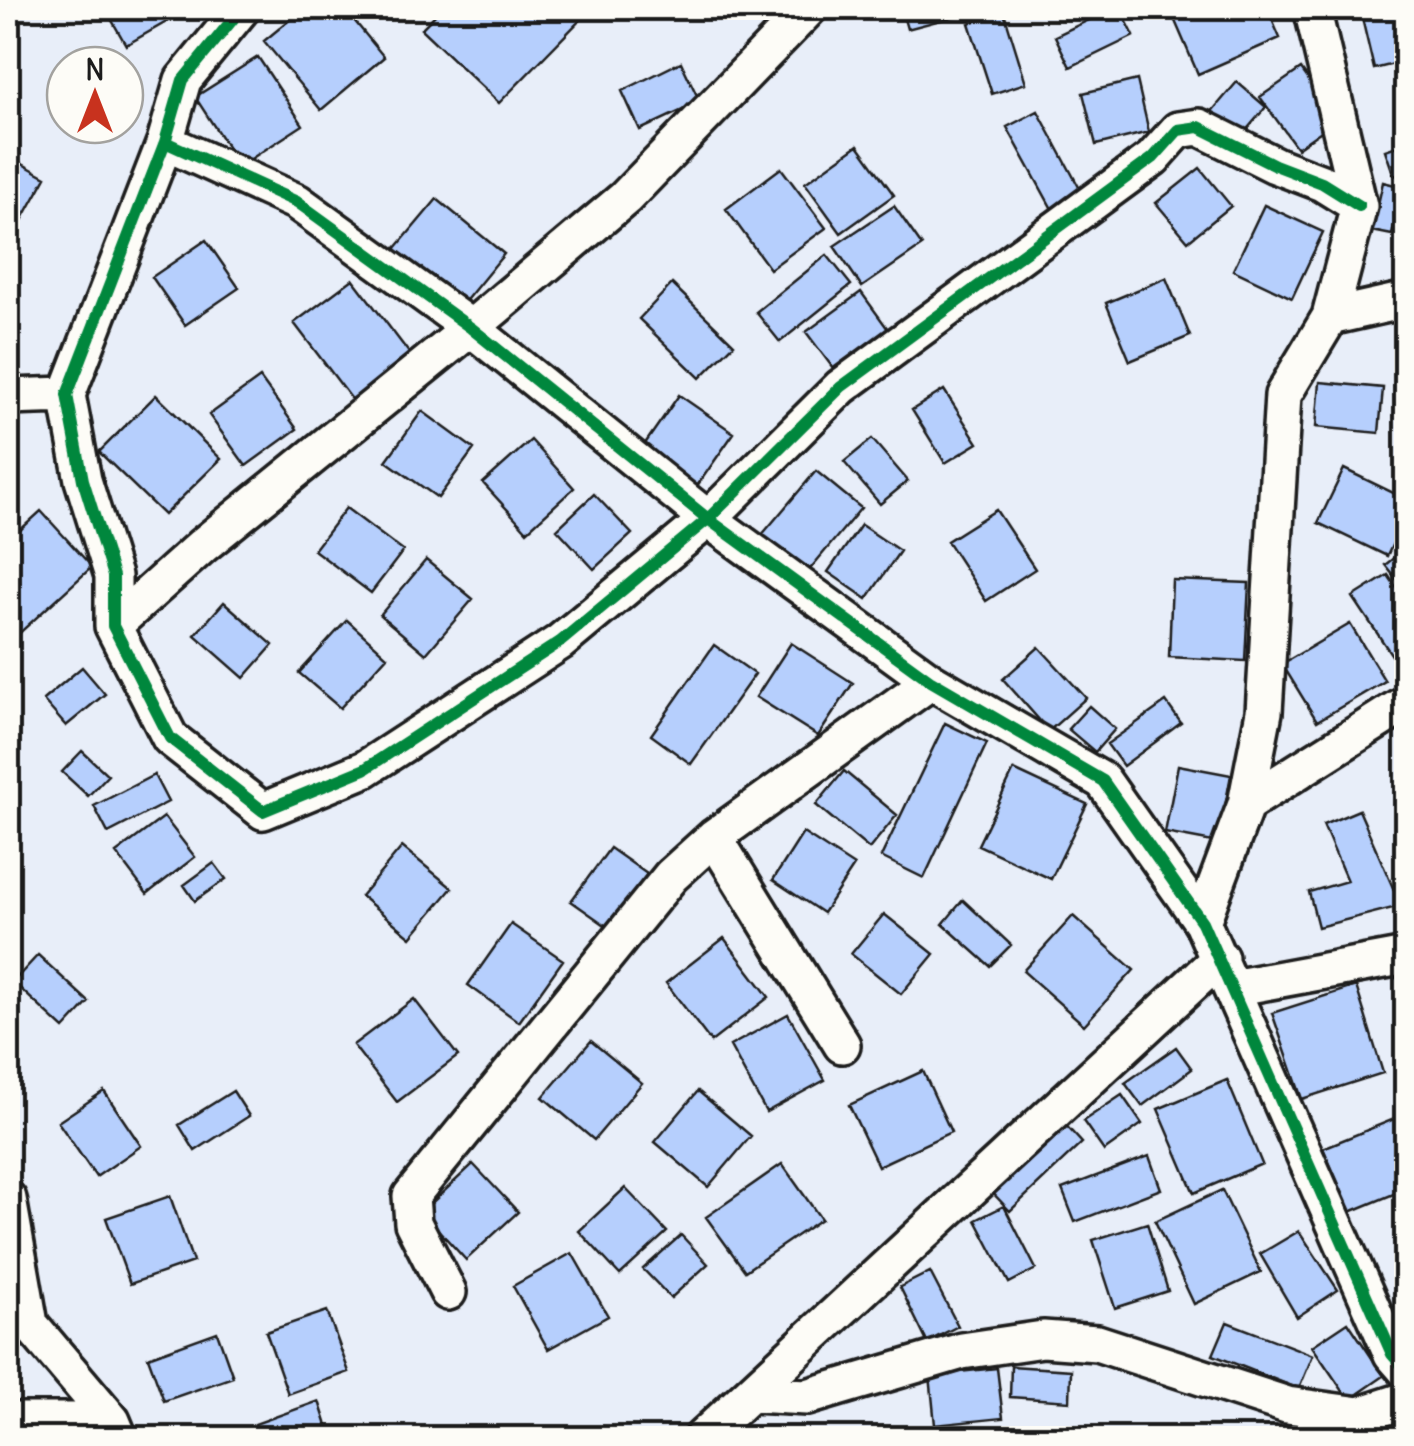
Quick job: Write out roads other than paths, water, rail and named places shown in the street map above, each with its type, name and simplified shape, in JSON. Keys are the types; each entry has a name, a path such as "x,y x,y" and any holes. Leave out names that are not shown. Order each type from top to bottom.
{"street":[{"path":"242,8 183,80 165,142 67,395 82,480 113,576 113,626 170,738 263,811 366,769 560,642 708,519 841,387 1153,158 1178,130 1199,126 1275,165 1322,183 1359,206"},
{"path":"113,626 202,546 625,198 808,8"},
{"path":"1202,922 1246,804 1264,712 1283,395 1330,317 1359,206 1312,8"},
{"path":"165,142 297,202 471,328 708,519 932,680 1102,781 1202,922 1392,1354 1406,1370"},
{"path":"1330,317 1406,300"},
{"path":"8,397 67,395"},
{"path":"448,1292 413,1223 411,1196 671,876 714,837 932,680"},
{"path":"1246,804 1406,703"},
{"path":"714,837 842,1044"},
{"path":"702,1438 848,1302 1226,973 1406,956"},
{"path":"8,1199 30,1324 115,1430"},
{"path":"807,1397 848,1302"},
{"path":"750,1394 807,1397 962,1351 1043,1338 1098,1343 1287,1404 1360,1415 1406,1400"},
{"path":"8,1421 115,1430"}]}
